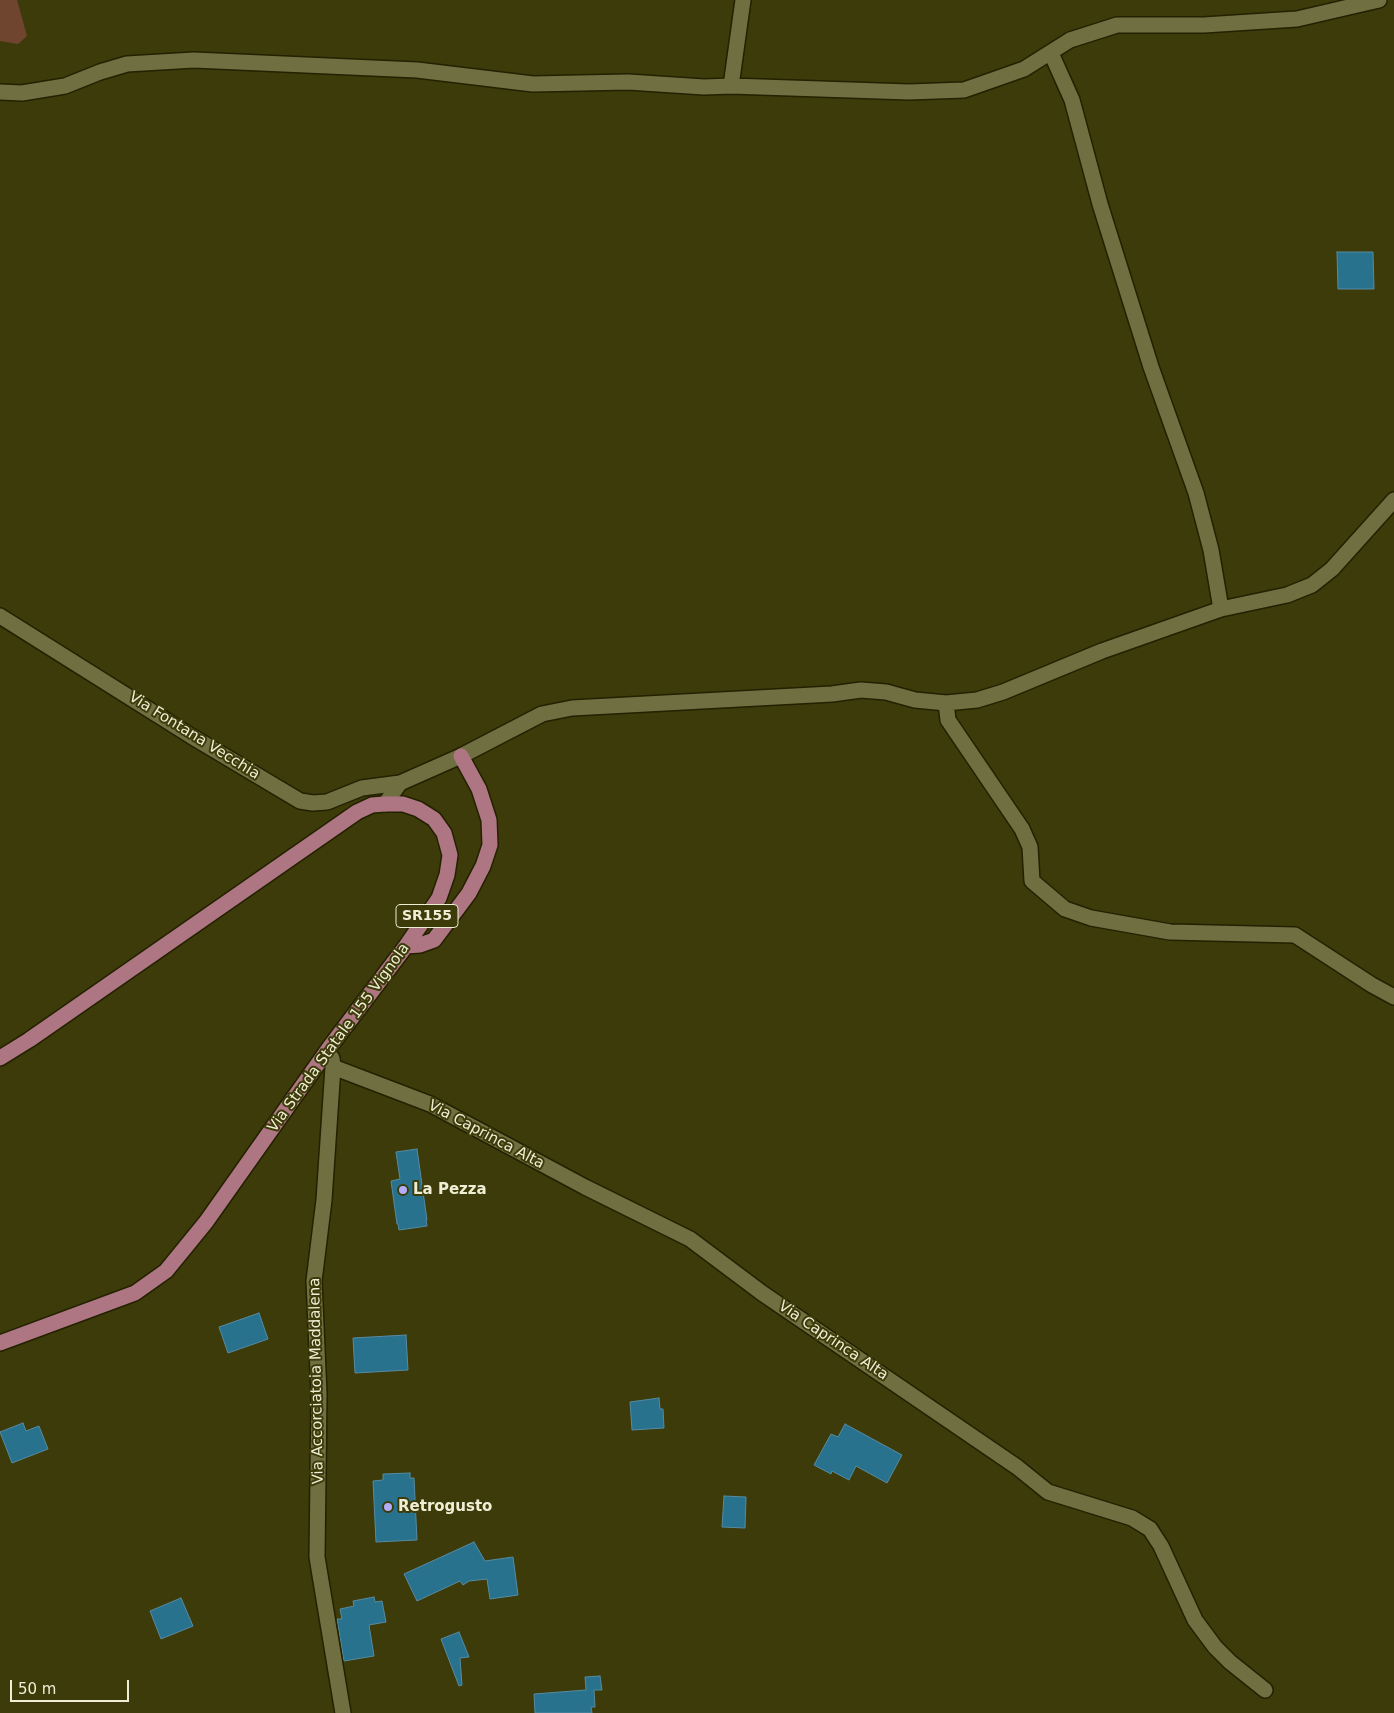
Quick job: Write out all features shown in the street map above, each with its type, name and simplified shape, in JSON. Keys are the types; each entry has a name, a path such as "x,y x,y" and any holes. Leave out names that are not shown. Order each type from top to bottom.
{"main road":[{"path":"406,946 420,945 434,940 469,893 483,866 490,845 489,820 479,789 461,756"},
{"name":"Via Strada Statale 155 Vignola","path":"0,1058 30,1040 357,812 372,806 403,804 418,809 434,819 444,833 450,855 448,875 439,898 406,946 329,1048 206,1222 166,1271 135,1293 0,1343"}],"street":[{"path":"731,86 743,0"},
{"path":"0,92 22,93 65,86 127,64 194,60 417,70 533,84 628,82 704,87 731,86 909,92 964,90 1024,69 1070,40 1117,25 1204,25 1297,19 1379,0"},
{"path":"1051,53 1072,100 1102,214 1196,493 1211,550 1221,609"},
{"path":"385,804 400,783 461,756 542,714 572,708 832,694 861,690 886,692 915,700 946,703 977,700 1002,692 1102,651 1221,609 1287,595 1312,585 1332,569 1394,500"},
{"name":"Via Fontana Vecchia","path":"0,616 191,736 300,801 313,803 327,802 362,788 400,783"},
{"path":"946,703 948,720 1022,829 1030,847 1032,881 1065,910 1091,918 1170,932 1296,935 1372,985 1394,997"},
{"name":"Via Accorciatoia Maddalena","path":"329,1048 333,1067 324,1200 314,1281 319,1394 317,1557 343,1713"},
{"name":"Via Caprinca Alta","path":"333,1067 430,1104 585,1187 690,1239 762,1293 1017,1467 1048,1492 1132,1518 1150,1529 1195,1620 1215,1647 1230,1662 1266,1690"}],"shaded area":[{"path":"0,0 17,0 27,36 18,44 0,41"}],"building":[{"path":"1337,252 1373,252 1374,289 1338,289"},
{"path":"417,1149 427,1226 399,1230 391,1181 400,1179 396,1152"},
{"path":"259,1313 268,1339 228,1353 219,1327"},
{"path":"406,1335 408,1370 355,1373 353,1338"},
{"path":"659,1398 660,1409 663,1409 664,1428 632,1430 630,1402"},
{"path":"23,1423 26,1431 39,1426 48,1449 12,1463 0,1432"},
{"path":"845,1424 902,1455 887,1483 856,1466 849,1480 832,1471 831,1474 814,1465 831,1434 838,1437"},
{"path":"410,1473 410,1478 414,1478 417,1540 376,1542 373,1481 383,1480 383,1474"},
{"path":"724,1496 746,1497 745,1528 722,1527"},
{"path":"474,1542 485,1561 513,1557 518,1595 490,1599 487,1579 469,1581 463,1585 460,1581 417,1601 404,1574"},
{"path":"374,1597 375,1602 382,1601 386,1622 369,1625 374,1656 344,1661 337,1619 342,1619 340,1609 354,1606 353,1601"},
{"path":"181,1598 193,1626 161,1639 150,1611"},
{"path":"459,1632 469,1657 460,1658 462,1685 459,1686 441,1639"},
{"path":"600,1676 602,1690 594,1690 595,1707 591,1707 592,1713 535,1713 534,1694 586,1690 585,1677"}],"place":[{"name":"La Pezza","path":"403,1190"},
{"name":"Retrogusto","path":"388,1507"}]}
